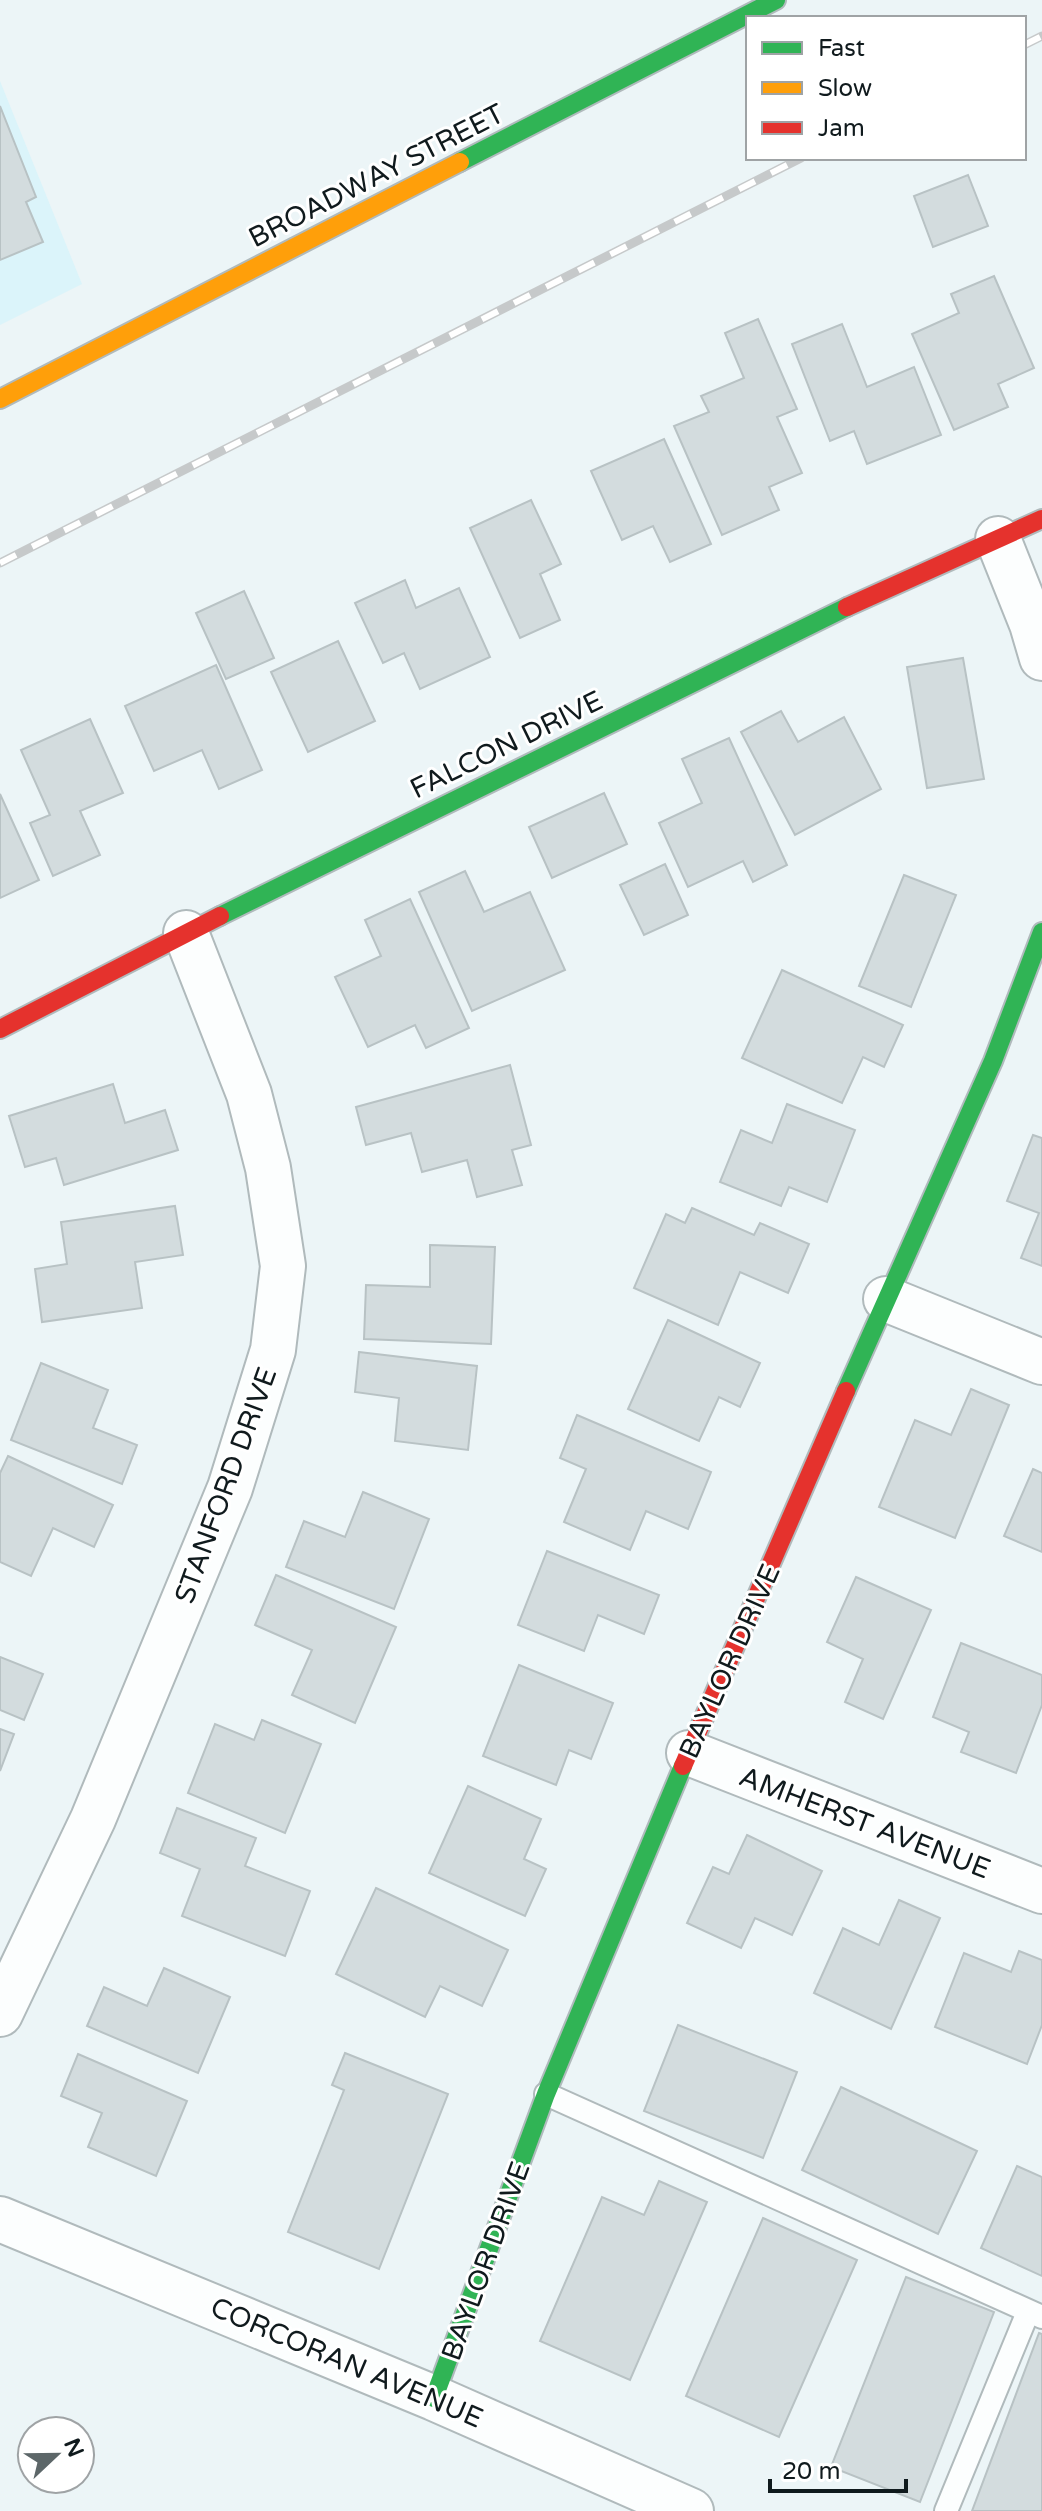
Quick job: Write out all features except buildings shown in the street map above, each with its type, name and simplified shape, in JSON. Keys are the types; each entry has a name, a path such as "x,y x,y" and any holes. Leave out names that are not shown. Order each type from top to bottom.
{"street":[{"name":"BROADWAY STREET","path":"0,399 776,0"},
{"name":"FALCON DRIVE","path":"0,1029 186,933 882,590 1042,519"},
{"path":"998,539 1032,624 1042,658"},
{"name":"BAYLOR DRIVE","path":"434,2398 546,2094 689,1753 993,1061 1042,932"},
{"name":"STANFORD DRIVE","path":"0,2014 93,1819 230,1488 273,1350 283,1266 268,1168 249,1094 186,933"},
{"path":"886,1299 1042,1362"},
{"name":"AMHERST AVENUE","path":"689,1753 1042,1891"},
{"name":"CORCORAN AVENUE","path":"0,2219 434,2398 691,2511"}],"lane":[{"path":"546,2094 1035,2315 946,2511"}],"shaded area":[{"path":"0,81 82,284 0,325"}],"railway":[{"path":"1026,44 1042,36"},
{"path":"0,563 797,160"}],"traffic: fast":[{"path":"460,162 776,0"},
{"path":"220,916 847,607"},
{"path":"846,1391 993,1061 1042,932"},
{"path":"434,2398 546,2094 683,1766"}],"traffic: slow":[{"path":"0,399 460,162"}],"traffic: jam":[{"path":"847,607 1042,519"},
{"path":"0,1029 220,916"},
{"path":"683,1766 846,1391"}]}
